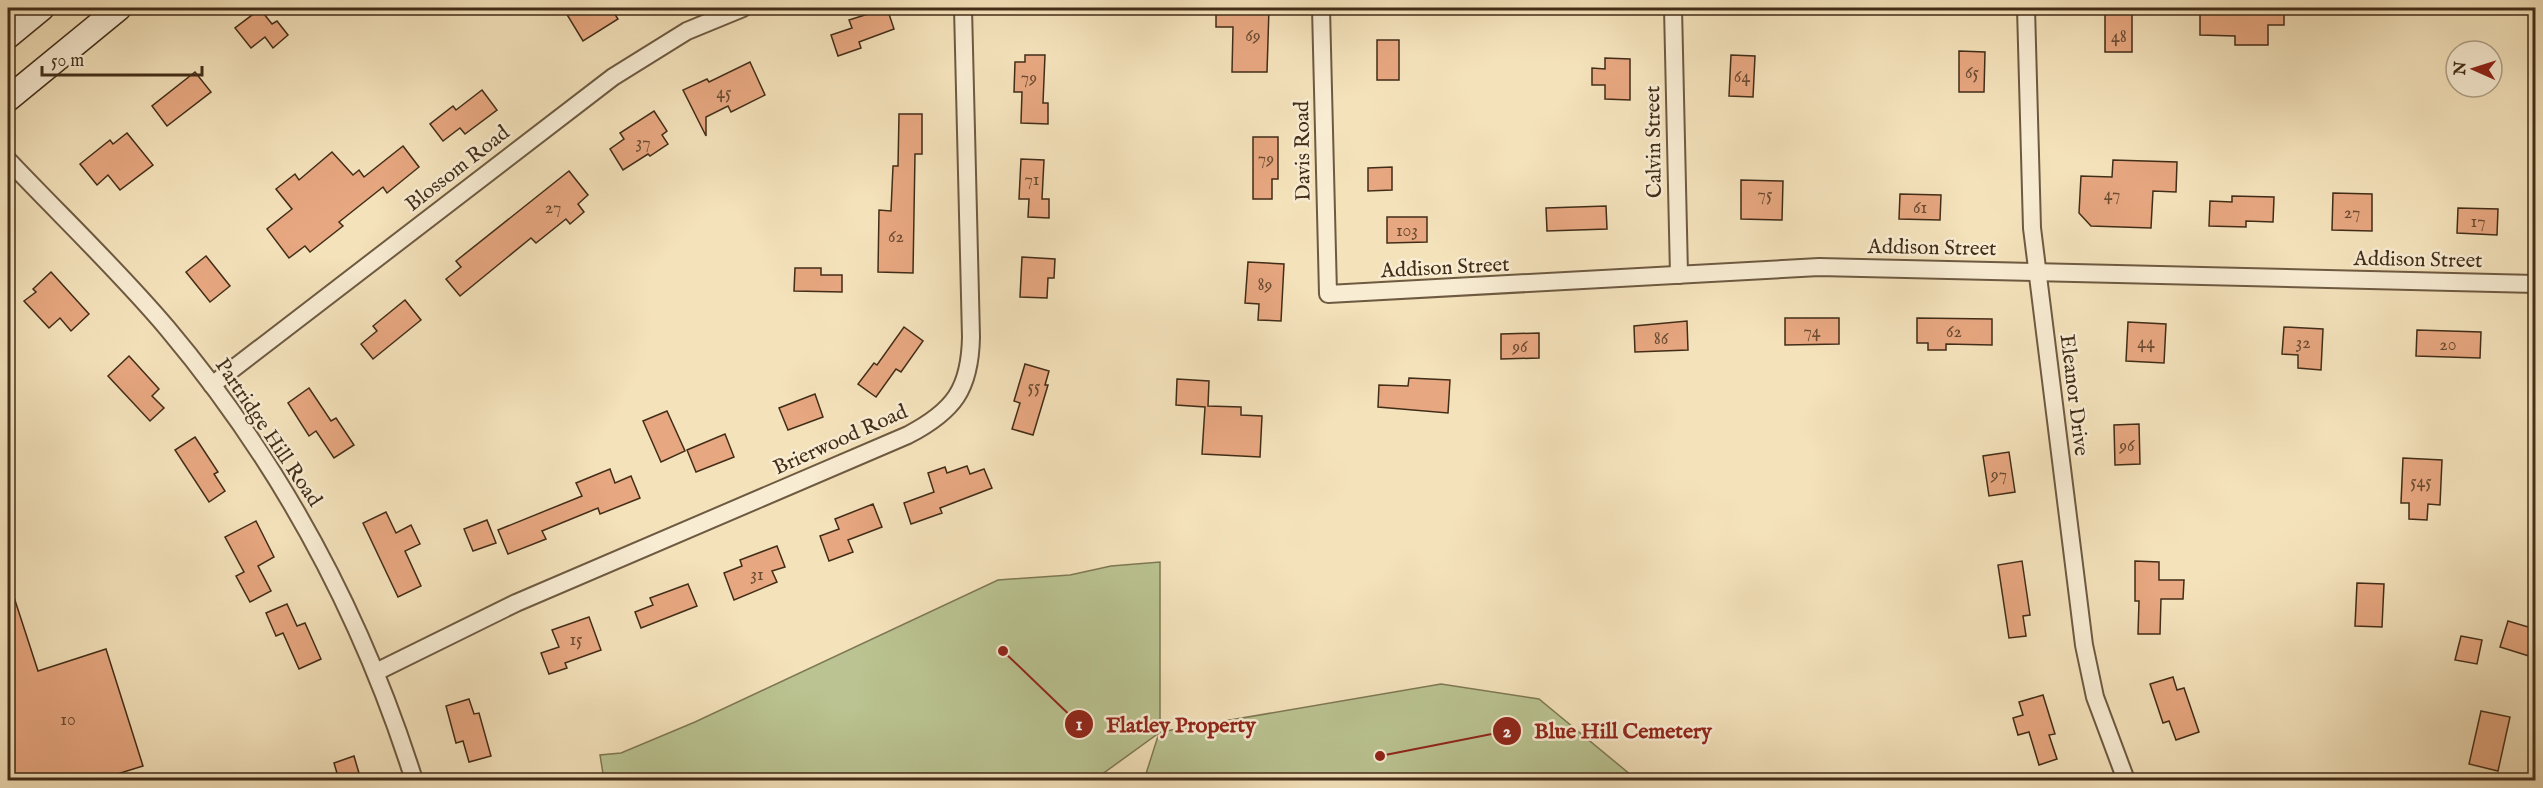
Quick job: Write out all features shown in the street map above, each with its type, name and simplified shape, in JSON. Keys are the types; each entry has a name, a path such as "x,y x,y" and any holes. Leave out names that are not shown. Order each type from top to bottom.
{"main road":[{"path":"8,36 42,8"},
{"path":"8,99 119,8"}],"street":[{"name":"Blossom Road","path":"212,385 613,77 687,31 743,8"},
{"name":"Brierwood Road","path":"376,672 516,603 908,435 945,412 956,398 964,382 971,353 963,8"},
{"name":"Davis Road","path":"1321,8 1328,294"},
{"name":"Calvin Street","path":"1673,8 1680,275"},
{"name":"Eleanor Drive","path":"2026,8 2030,196 2037,272 2086,663 2095,697 2126,780"},
{"name":"Partridge Hill Road","path":"8,160 160,320 212,385 252,441 304,525 336,585 376,672 414,780"},
{"name":"Addison Street","path":"1328,294 1820,267 2535,284"}],"green space":[{"path":"1160,562 1160,732 1441,684 1539,699 1637,780 1144,780 1159,733 1094,780 604,780 600,755 621,753 695,722 998,580 1070,575 1111,566"}],"building":[{"path":"563,8 611,8 618,19 583,41"},
{"path":"887,8 894,29 859,42 861,48 838,56 831,35 852,28 849,20"},
{"path":"1216,8 1269,8 1267,72 1232,72 1233,27 1216,27"},
{"path":"2105,8 2132,8 2132,52 2105,52"},
{"path":"2200,8 2284,8 2284,25 2268,25 2268,45 2235,45 2235,36 2200,35"},
{"path":"260,9 272,24 277,21 288,35 273,48 265,37 251,48 235,28"},
{"path":"1377,40 1399,40 1399,80 1377,80"},
{"path":"1959,51 1985,52 1984,92 1959,92"},
{"path":"1025,55 1045,55 1043,103 1048,103 1048,124 1021,123 1022,92 1014,92 1015,62 1025,62"},
{"path":"1731,55 1755,56 1753,97 1729,96"},
{"path":"1605,58 1630,59 1630,100 1605,99 1605,85 1592,85 1592,68 1605,69"},
{"path":"750,62 765,95 731,112 728,106 706,117 706,136 683,90 707,79 709,82"},
{"path":"195,72 211,92 167,126 152,106"},
{"path":"482,90 497,110 465,134 460,128 443,141 430,124 453,106 456,110"},
{"path":"654,111 667,131 662,135 668,144 623,170 610,149 624,139 620,133"},
{"path":"899,114 922,114 922,154 915,154 913,273 878,272 879,210 891,211 893,166 898,166"},
{"path":"127,133 153,165 120,190 108,175 97,185 80,164 110,140 113,144"},
{"path":"1253,137 1278,137 1278,179 1272,179 1272,199 1253,199"},
{"path":"403,146 419,167 387,193 383,187 339,222 343,226 310,252 305,246 289,258 267,229 292,209 276,189 295,174 299,180 332,152 353,175 359,170 364,177"},
{"path":"1021,159 1044,160 1042,199 1049,199 1049,218 1028,217 1029,199 1019,199"},
{"path":"2113,160 2177,162 2176,192 2153,191 2151,228 2091,226 2079,213 2081,176 2112,177"},
{"path":"1392,167 1392,190 1368,191 1368,168"},
{"path":"569,171 588,195 578,204 584,212 570,224 566,219 536,243 531,238 460,296 446,279 461,267 456,261"},
{"path":"1741,180 1783,181 1782,220 1741,219"},
{"path":"2333,193 2372,194 2372,231 2332,230"},
{"path":"1900,194 1941,195 1940,220 1899,219"},
{"path":"2232,196 2274,197 2273,222 2246,221 2246,227 2209,226 2210,201 2232,202"},
{"path":"1606,206 1607,229 1547,231 1546,208"},
{"path":"2458,208 2498,209 2497,235 2457,233"},
{"path":"1387,217 1427,217 1427,242 1387,243"},
{"path":"206,256 230,286 210,302 186,272"},
{"path":"1022,257 1055,259 1054,278 1048,278 1047,298 1020,297"},
{"path":"1248,262 1284,264 1281,321 1258,320 1259,304 1245,303"},
{"path":"795,268 821,268 821,275 842,275 842,292 794,291"},
{"path":"51,272 89,314 71,331 60,318 49,328 24,301 36,292 33,289"},
{"path":"405,300 421,320 373,359 361,344 377,331 373,326"},
{"path":"1785,318 1839,318 1839,344 1785,345"},
{"path":"1917,318 1992,319 1992,345 1946,344 1946,350 1928,350 1928,343 1917,343"},
{"path":"1687,321 1688,350 1635,352 1634,326"},
{"path":"2128,322 2166,324 2164,363 2126,361"},
{"path":"904,327 923,341 901,372 896,369 876,397 858,384 874,363 877,365"},
{"path":"2284,327 2323,329 2321,370 2298,368 2298,355 2282,354"},
{"path":"2417,330 2481,332 2480,358 2416,356"},
{"path":"1539,333 1539,358 1501,359 1501,334"},
{"path":"129,356 159,389 152,396 164,408 150,421 108,376"},
{"path":"1025,364 1049,371 1045,385 1048,385 1033,435 1012,429 1020,403 1014,401"},
{"path":"1409,378 1450,380 1448,413 1378,407 1379,385 1408,386"},
{"path":"1177,379 1209,381 1208,406 1241,407 1241,415 1262,416 1260,457 1202,454 1205,407 1176,405"},
{"path":"309,388 331,421 336,418 354,445 334,458 316,431 309,436 288,403"},
{"path":"815,394 823,417 788,430 779,408"},
{"path":"667,411 685,451 661,462 643,421"},
{"path":"2139,424 2140,464 2115,465 2114,425"},
{"path":"725,434 734,457 696,472 687,450"},
{"path":"195,437 218,472 214,474 225,491 209,502 175,450"},
{"path":"2009,452 2015,492 1989,496 1983,456"},
{"path":"2403,458 2442,460 2440,505 2428,504 2427,520 2409,519 2409,503 2401,503"},
{"path":"967,466 970,474 984,469 992,488 940,508 942,513 911,524 904,503 934,492 928,473 945,467 947,473"},
{"path":"610,469 615,483 631,476 640,498 600,514 598,508 542,531 546,539 508,554 498,530 582,496 576,483"},
{"path":"873,504 882,527 848,540 853,552 829,561 820,536 839,529 835,519"},
{"path":"386,512 396,533 411,525 420,544 405,551 421,586 398,597 363,523"},
{"path":"487,520 496,543 473,551 464,529"},
{"path":"256,521 274,557 258,566 271,591 250,602 236,576 244,572 225,537"},
{"path":"777,546 785,567 772,571 777,582 734,600 724,573 742,566 740,560"},
{"path":"2022,561 2030,615 2023,616 2026,636 2009,638 1998,565"},
{"path":"2135,561 2159,562 2159,580 2184,580 2183,599 2161,599 2160,634 2138,634 2139,601 2135,601"},
{"path":"2357,583 2384,584 2382,627 2355,626"},
{"path":"688,584 697,606 641,628 635,612 653,605 650,598"},
{"path":"11,588 38,671 106,649 143,766 98,780 8,780 8,589"},
{"path":"287,604 297,626 305,623 321,659 299,669 283,633 276,636 266,613"},
{"path":"589,617 601,650 565,663 567,668 549,674 541,653 559,647 552,630"},
{"path":"2508,621 2535,629 2535,653 2531,651 2529,656 2500,647"},
{"path":"2461,636 2482,640 2477,664 2455,660"},
{"path":"2173,677 2177,690 2184,688 2199,732 2176,740 2169,721 2163,723 2150,684"},
{"path":"2043,695 2055,734 2049,735 2057,759 2039,765 2029,732 2018,735 2013,718 2023,715 2019,702"},
{"path":"469,699 474,714 479,713 491,756 469,762 463,741 456,743 446,706"},
{"path":"2481,711 2510,717 2498,771 2469,764"},
{"path":"354,756 361,780 339,780 334,763"}],"place":[{"name":"Flatley Property","path":"1003,651"},
{"name":"Blue Hill Cemetery","path":"1380,756"}]}
